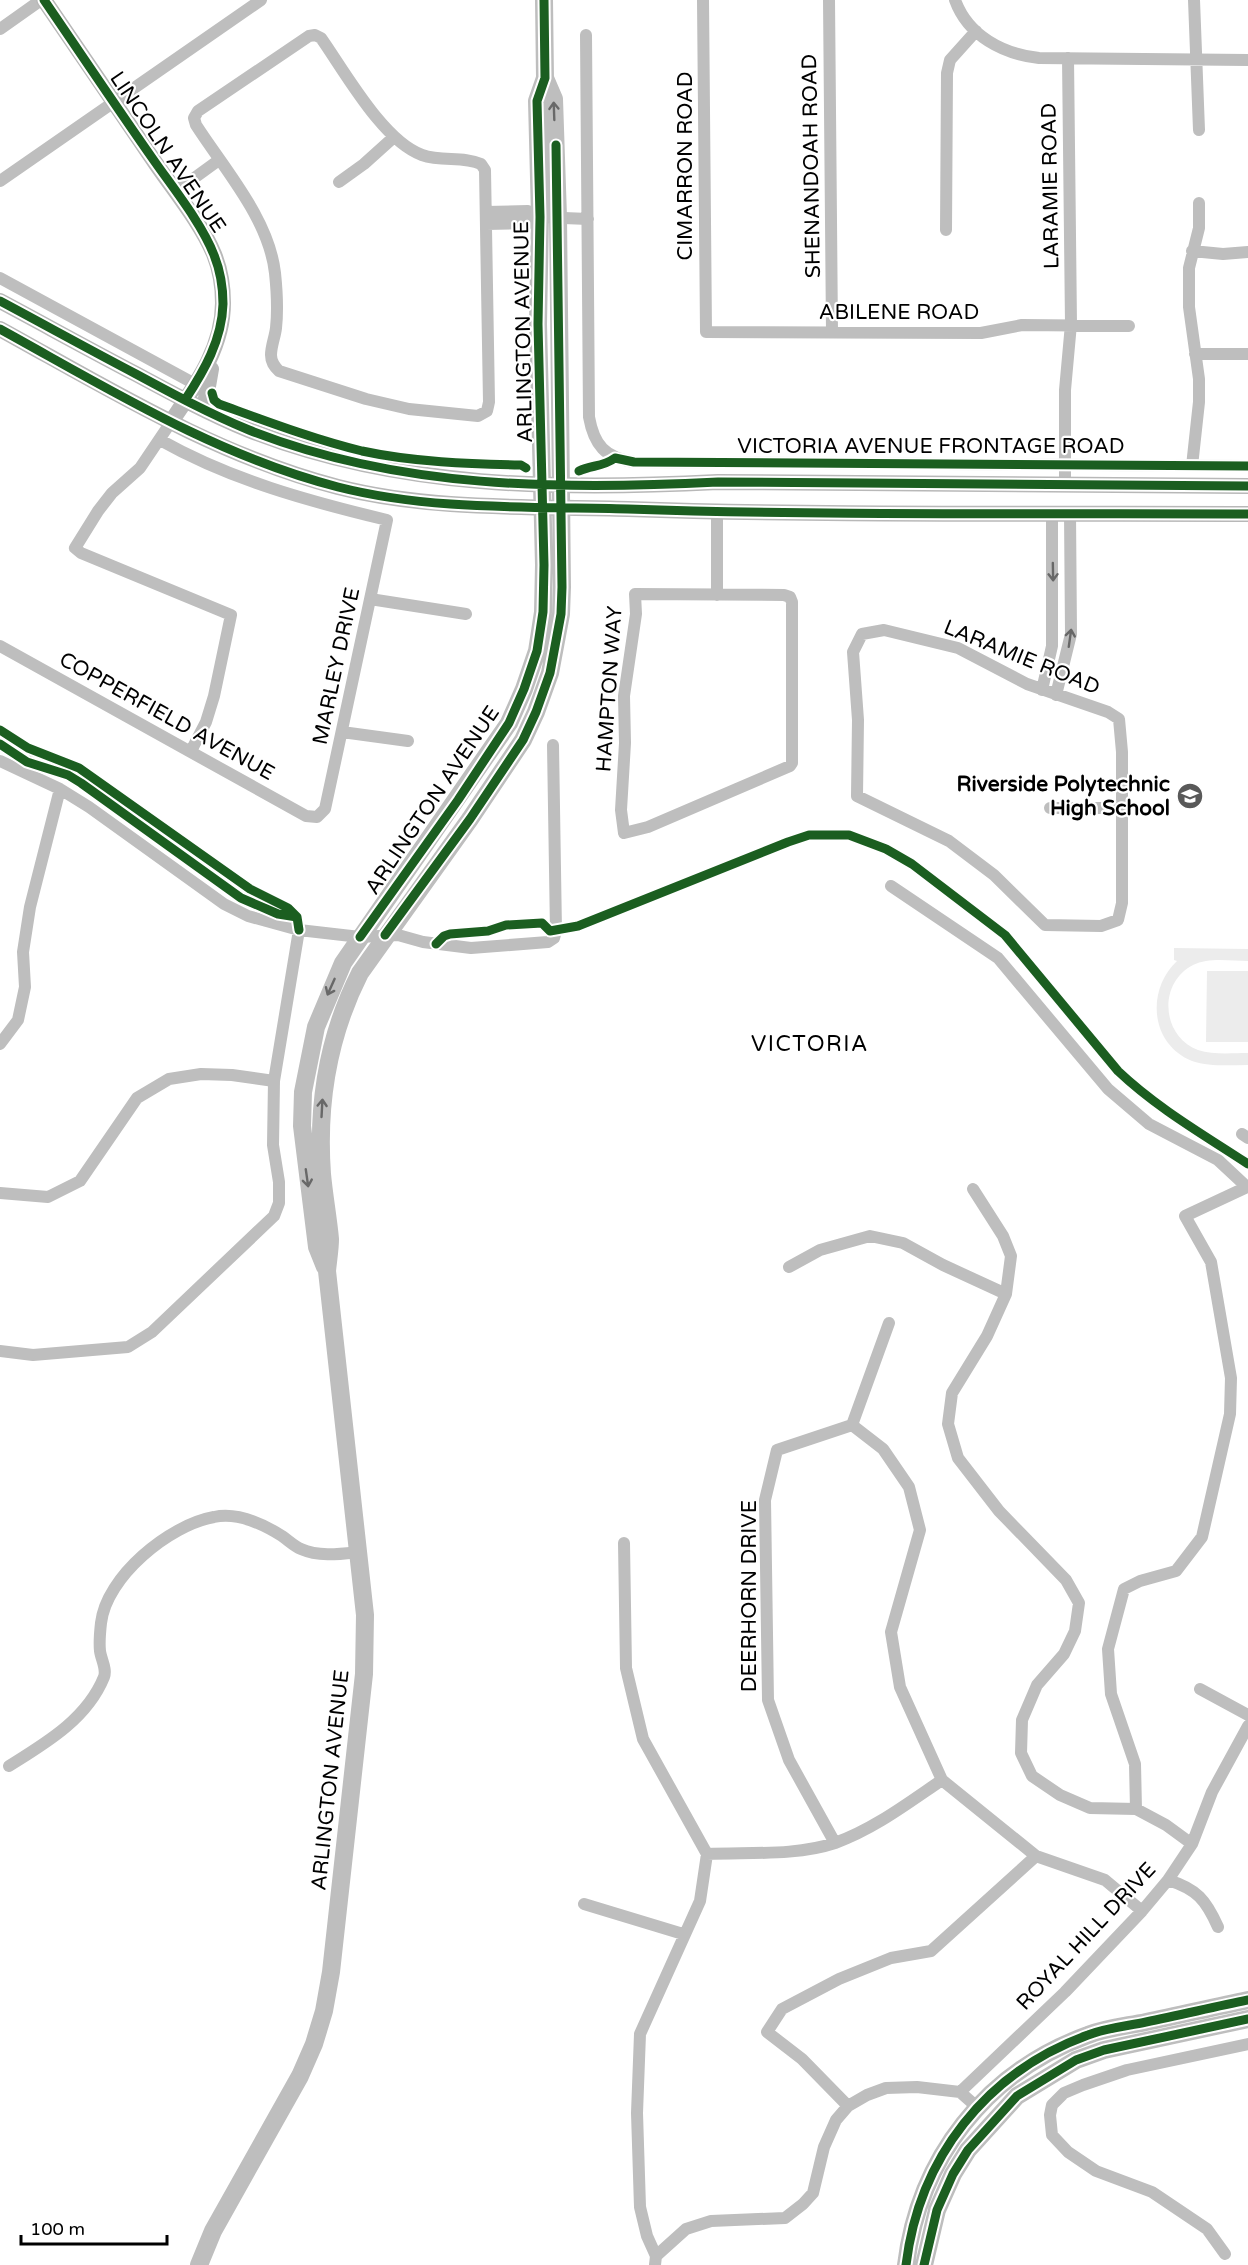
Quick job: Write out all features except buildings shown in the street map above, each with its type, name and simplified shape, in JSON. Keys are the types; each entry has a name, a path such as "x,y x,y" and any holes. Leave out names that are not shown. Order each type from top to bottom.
{"main road":[{"name":"LINCOLN AVENUE","path":"43,0 206,239 219,271 222,287 222,316 215,345 195,384 171,422"},
{"name":"ARLINGTON AVENUE","path":"199,2265 213,2231 300,2076 314,2044 324,2011 331,1972 365,1664 366,1615 327,1271 330,1241 322,1173 321,1134 328,1058 346,1002 360,973 477,809 523,740 550,673 561,614 538,324 540,217 537,101 545,78 544,0"},
{"name":"ARLINGTON AVENUE","path":"545,78 554,99 558,217 551,484"},
{"path":"0,301 213,414 294,446 376,468 425,476 551,484 649,486 730,482 1248,486"},
{"path":"0,329 219,446 257,461 342,488 407,499 451,503 717,512 1248,514"},
{"path":"209,359 212,372 207,385 206,398 213,414"},
{"name":"ARLINGTON AVENUE","path":"327,1271 317,1246 304,1154 303,1092 313,1039 322,1009 343,963 458,800 502,733 524,689 537,651 543,612 544,565 552,507"},
{"path":"906,2265 915,2213 932,2172 948,2145 976,2107 1043,2056 1090,2034 1248,2000"},
{"path":"953,2174 975,2141 1017,2096 1064,2067 1104,2050 1248,2019"},
{"path":"976,2107 1002,2099 1017,2086 1048,2067 1064,2067"},
{"path":"924,2265 937,2210 953,2174 962,2145 977,2123 976,2107"}],"street":[{"path":"0,29 43,0"},
{"path":"0,181 261,0"},
{"name":"CIMARRON ROAD","path":"703,0 706,332"},
{"name":"SHENANDOAH ROAD","path":"829,0 832,332"},
{"path":"955,0 976,31 991,44 1018,55 1068,58 1248,60"},
{"path":"1194,0 1199,130"},
{"path":"946,230 947,73 950,60 976,31"},
{"path":"315,35 321,38 384,128 405,147 436,159 474,161 482,164 485,170 486,283 489,308 489,402 487,411 478,416 410,409 366,399 279,371 273,365 271,356 278,300 275,270 267,239 254,213 219,160 196,125 194,118 198,111 309,36 315,35"},
{"path":"486,218 528,223 540,217 588,219 586,35"},
{"name":"LARAMIE ROAD","path":"1065,485 1065,390 1071,324 1068,58"},
{"path":"339,182 364,164 394,137"},
{"path":"175,192 219,160"},
{"path":"1192,466 1199,402 1188,307 1192,251 1199,228 1199,203"},
{"name":"VICTORIA AVENUE FRONTAGE ROAD","path":"588,219 589,417 592,436 604,451 615,458 634,462 1248,466"},
{"path":"1192,251 1223,254 1248,252"},
{"path":"0,278 195,384"},
{"name":"ABILENE ROAD","path":"706,332 981,333 1022,325 1129,326"},
{"path":"1195,354 1248,354"},
{"name":"LINCOLN AVENUE","path":"171,422 140,468 112,494 98,511 75,548 81,553 231,615 214,696 206,722 192,751"},
{"name":"MARLEY DRIVE","path":"160,440 211,466 242,478 320,504 387,520 325,809 317,817"},
{"path":"717,512 717,595"},
{"path":"1042,690 1052,646 1052,513"},
{"path":"1056,695 1071,634 1070,513"},
{"name":"HAMPTON WAY","path":"635,594 717,595 784,595 790,597 792,602 792,763 790,766 648,826 624,833 621,810 625,743 624,696 636,614 635,594"},
{"path":"369,599 466,614"},
{"name":"LARAMIE ROAD","path":"884,630 958,648 1042,690 1108,712 1119,719 1122,752 1122,903 1118,920 1101,926 1045,925 994,875 950,841 857,796 858,720 853,652 862,634 884,630"},
{"name":"COPPERFIELD AVENUE","path":"0,646 306,816 317,817"},
{"path":"342,732 408,741"},
{"path":"0,761 60,789 89,807 224,904 248,916 299,930 360,936 398,935 423,942 471,948 548,942 554,938 556,931 554,745"},
{"path":"0,1044 18,1020 25,987 23,952 30,907 60,789"},
{"path":"1050,808 1122,808"},
{"path":"891,886 998,958 1108,1089 1149,1124 1218,1160 1247,1187 1185,1215 1211,1262 1231,1378 1230,1414 1202,1537 1176,1571 1140,1581 1124,1589 1115,1616 1108,1649 1111,1694 1135,1764 1136,1809"},
{"path":"0,1351 33,1355 128,1347 152,1332 274,1216 279,1203 279,1182 273,1145 274,1081 299,930"},
{"path":"0,1193 48,1197 80,1181 136,1098 170,1078 201,1074 232,1075 274,1081"},
{"path":"973,1189 1003,1236 1011,1256 1006,1294 987,1336 952,1393 948,1424 958,1458 999,1511 1066,1580 1079,1603 1075,1631 1064,1654 1037,1685 1022,1720 1021,1753 1032,1776 1060,1795 1090,1808 1136,1809 1166,1825 1192,1844"},
{"path":"789,1267 820,1250 870,1236 903,1243 1006,1294"},
{"path":"889,1323 852,1425 883,1449 909,1487 920,1530 891,1632 900,1687 942,1779 1036,1856 1105,1880 1142,1911"},
{"name":"DEERHORN DRIVE","path":"835,1843 789,1760 768,1700 765,1500 777,1450 852,1425"},
{"path":"9,1766 68,1726 92,1697 105,1674 100,1650 101,1622 112,1589 123,1574 164,1539 192,1524 214,1516 240,1517 266,1526 299,1549 313,1553 359,1552"},
{"path":"624,1543 626,1668 643,1739 708,1854 700,1901 683,1934 640,2034 637,2113 640,2207 656,2261 686,2229 711,2221 785,2218 803,2204 813,2193 824,2147 836,2120 848,2106 867,2095 895,2087 917,2087 960,2092 976,2107"},
{"path":"1200,1689 1248,1715"},
{"name":"ROYAL HILL DRIVE","path":"960,2092 1065,1992 1142,1911 1168,1880 1192,1844 1212,1792 1248,1726"},
{"path":"708,1854 794,1851 835,1843 882,1820 942,1779"},
{"path":"848,2106 802,2058 767,2032 782,2009 839,1979 891,1958 931,1951 1036,1856"},
{"path":"1168,1880 1198,1893 1209,1906 1218,1927"},
{"path":"584,1904 683,1934"},
{"path":"1225,2254 1207,2229 1152,2192 1096,2171 1068,2152 1052,2135 1050,2115 1052,2105 1064,2093 1083,2085 1127,2070 1248,2044"}],"shaded area":[{"path":"1174,948 1248,949 1248,961 1206,961 1193,965 1182,973 1169,996 1169,1009 1171,1022 1186,1043 1198,1050 1210,1053 1248,1053 1248,1065 1213,1065 1192,1061 1178,1053 1168,1042 1157,1016 1157,1001 1160,986 1177,961 1174,960"},
{"path":"1207,971 1248,971 1248,1042 1206,1042"}],"waterway":[{"path":"0,737 28,755 72,770 94,783 241,890 278,908"}],"cycle path":[{"path":"44,0 187,207 209,243 216,261 221,279 222,317 211,355 185,400"},
{"path":"360,937 458,800 509,723 537,651 543,612 544,565 538,324 540,217 537,101 545,78 544,0"},
{"path":"385,935 470,819 523,740 550,673 561,614 562,587 556,145"},
{"path":"0,301 178,396 249,430 305,450 363,464 421,474 480,481 599,486 718,482 1248,486"},
{"path":"0,329 164,419 249,458 293,474 374,495 482,506 783,513 1248,514"},
{"path":"212,393 214,400 219,404 362,451 421,460 521,465 526,468"},
{"path":"579,471 615,458 634,462 1248,466"},
{"path":"0,730 28,748 79,768 250,889 288,908 297,917 299,930"},
{"path":"0,744 27,762 68,775 81,783 241,898 278,914 297,917"},
{"path":"436,944 444,936 450,934 488,931 506,925 542,923 550,931 578,926 788,842 809,835 849,835 886,849 912,864 1005,935 1118,1071 1165,1109 1248,1164"},
{"path":"906,2265 913,2226 926,2189 942,2155 964,2124 989,2096 1018,2072 1051,2051 1088,2035 1248,2000"},
{"path":"924,2265 937,2210 953,2174 968,2150 1017,2096 1076,2060 1104,2050 1248,2019"}],"place":[{"name":"Riverside Polytechnic High School","path":"1190,796"}],"district":[{"name":"VICTORIA","path":"810,1043"}]}
